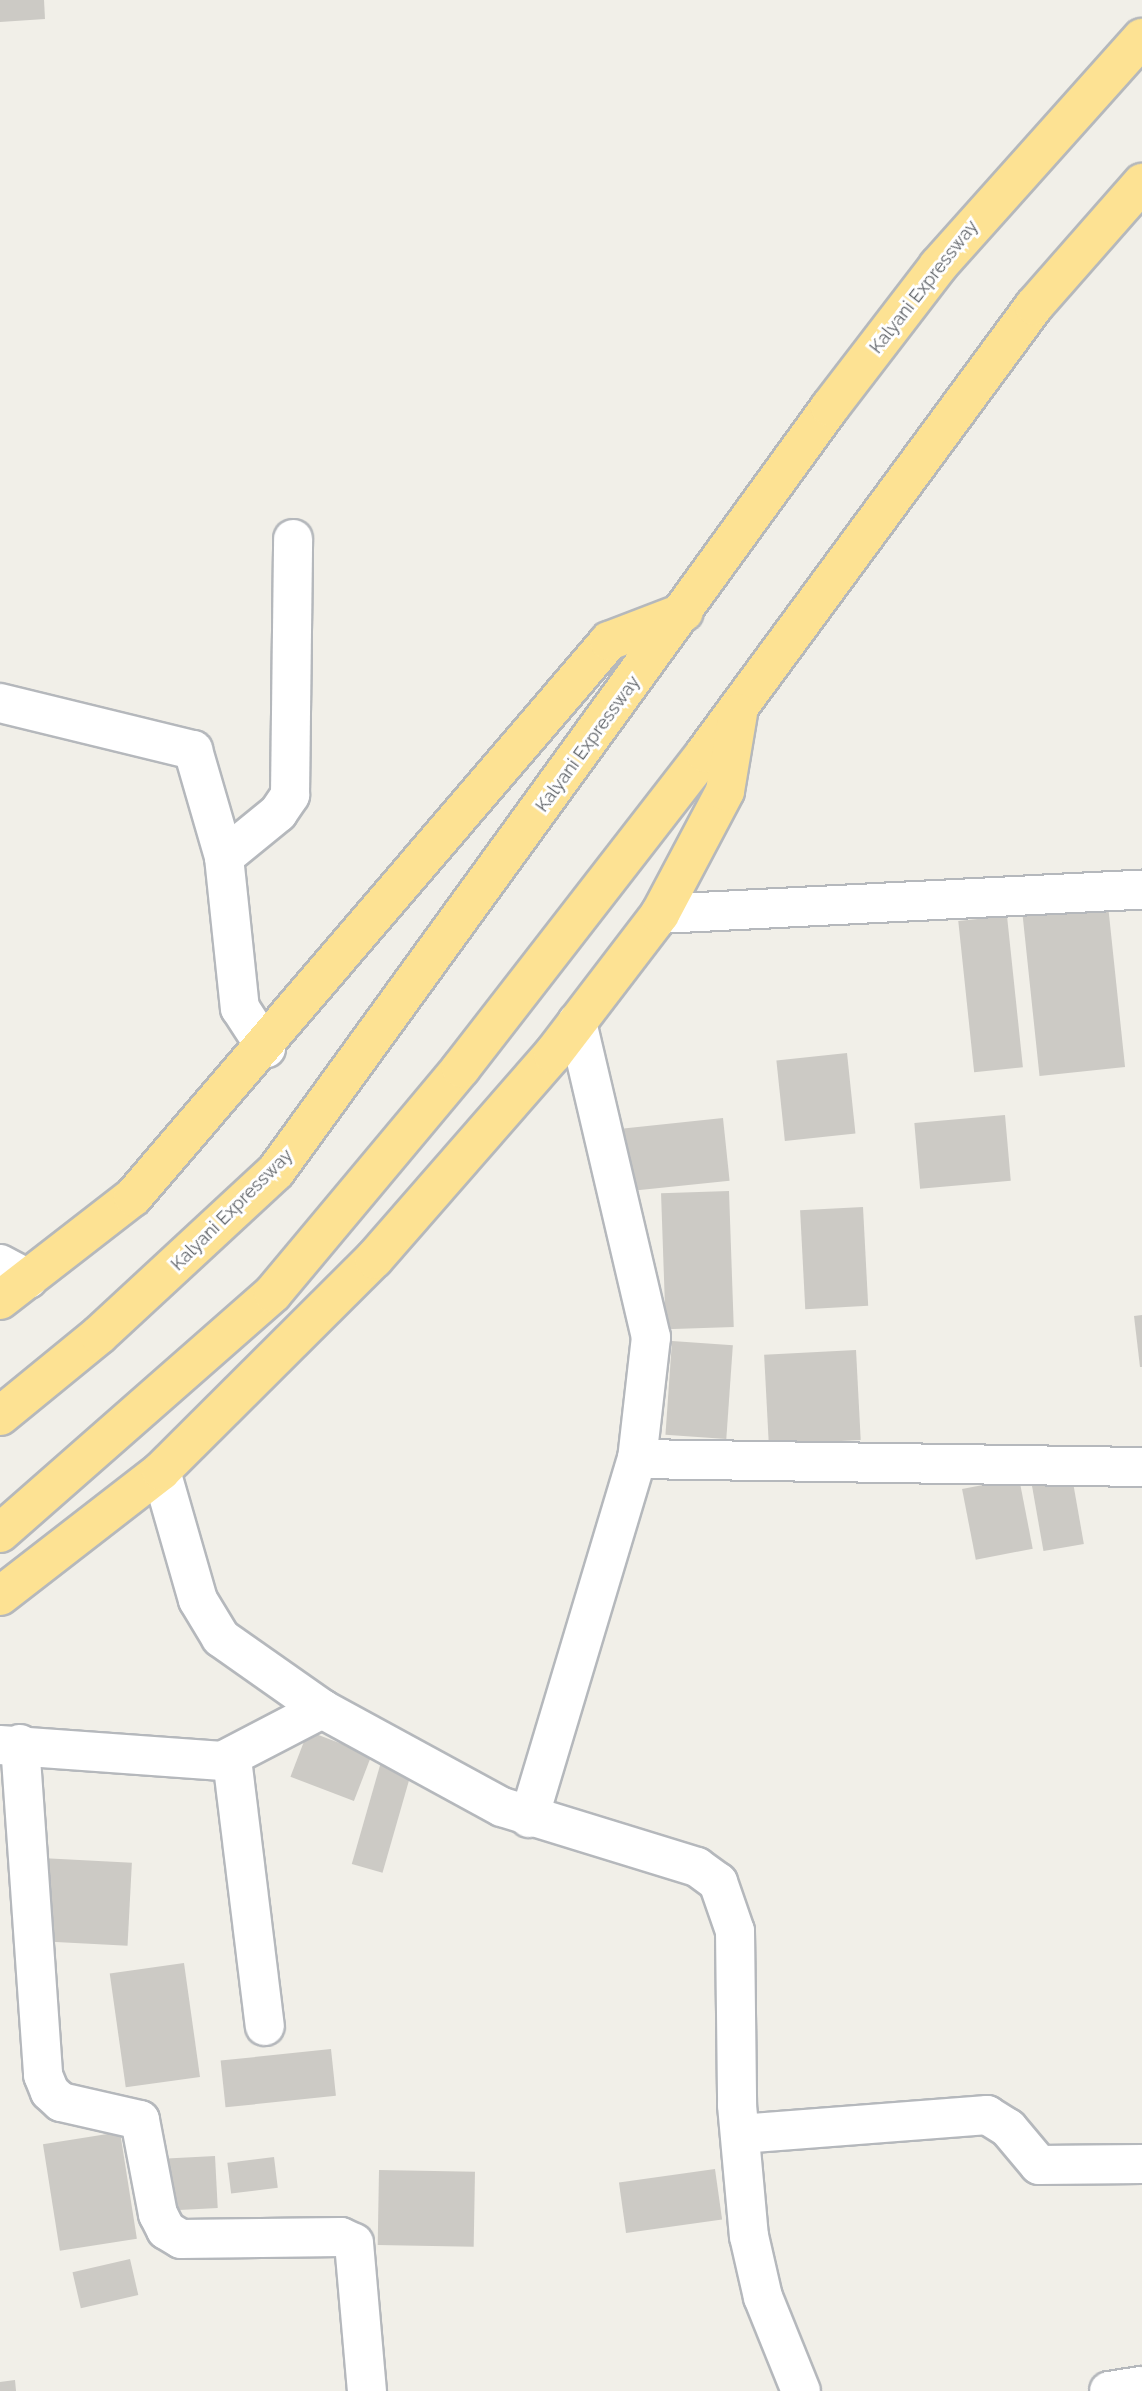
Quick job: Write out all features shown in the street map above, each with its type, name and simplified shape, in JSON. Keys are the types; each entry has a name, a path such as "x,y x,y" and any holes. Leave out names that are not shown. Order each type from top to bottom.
{"highway":[{"name":"Kalyani Expressway","path":"0,1416 118,1319 276,1171 938,266 1142,38"},
{"path":"0,1533 273,1293 461,1068 740,704 1034,306 1142,184"},
{"path":"9,1281 133,1197 266,1048 609,640 684,612"},
{"path":"0,1596 161,1471 374,1259 577,1022 660,914 725,791 740,704"}],"street":[{"path":"223,857 278,813 290,794 293,539"},
{"path":"0,703 185,743 201,761 223,857 240,1009 266,1048"},
{"path":"660,914 1142,890"},
{"path":"528,1818 637,1459 651,1337 577,1022"},
{"path":"637,1459 1142,1467"},
{"path":"161,1471 208,1623 322,1709 528,1818 697,1867 718,1882 735,1931 740,2134 749,2235 763,2297 801,2391"},
{"path":"322,1709 232,1759 10,1744 43,2075 50,2092 61,2102 140,2120 158,2214 166,2230 181,2239 341,2236 354,2243 367,2391"},
{"path":"232,1759 265,2026"},
{"path":"740,2134 987,2115 1008,2128 1039,2165 1142,2164"},
{"path":"1109,2391 1142,2386"}],"building":[{"path":"0,0 44,0 45,19 0,22"},
{"path":"1108,905 1125,1067 1040,1076 1022,914"},
{"path":"1007,916 1023,1067 974,1072 958,921"},
{"path":"847,1053 855,1134 785,1141 776,1060"},
{"path":"1005,1115 1011,1181 920,1189 914,1123"},
{"path":"723,1118 730,1181 630,1191 624,1128"},
{"path":"729,1191 734,1327 666,1329 661,1193"},
{"path":"863,1207 868,1306 805,1309 800,1210"},
{"path":"1142,1315 1142,1367 1140,1367 1134,1316"},
{"path":"672,1341 733,1345 726,1439 665,1435"},
{"path":"856,1350 861,1440 769,1445 764,1355"},
{"path":"1071,1471 1084,1544 1043,1551 1031,1478"},
{"path":"1019,1478 1033,1549 976,1560 962,1489"},
{"path":"308,1731 371,1755 354,1801 290,1777"},
{"path":"381,1762 412,1771 383,1873 352,1864"},
{"path":"41,1858 132,1863 128,1946 37,1941"},
{"path":"184,1963 200,2077 126,2087 110,1973"},
{"path":"331,2049 336,2096 226,2107 221,2061"},
{"path":"120,2132 137,2239 60,2251 43,2144"},
{"path":"215,2156 218,2208 170,2210 167,2159"},
{"path":"274,2157 278,2188 231,2193 227,2163"},
{"path":"715,2169 722,2220 626,2233 619,2182"},
{"path":"379,2170 475,2172 474,2247 378,2245"},
{"path":"130,2259 138,2295 81,2308 73,2272"},
{"path":"15,2380 16,2391 0,2391 0,2382"}]}
